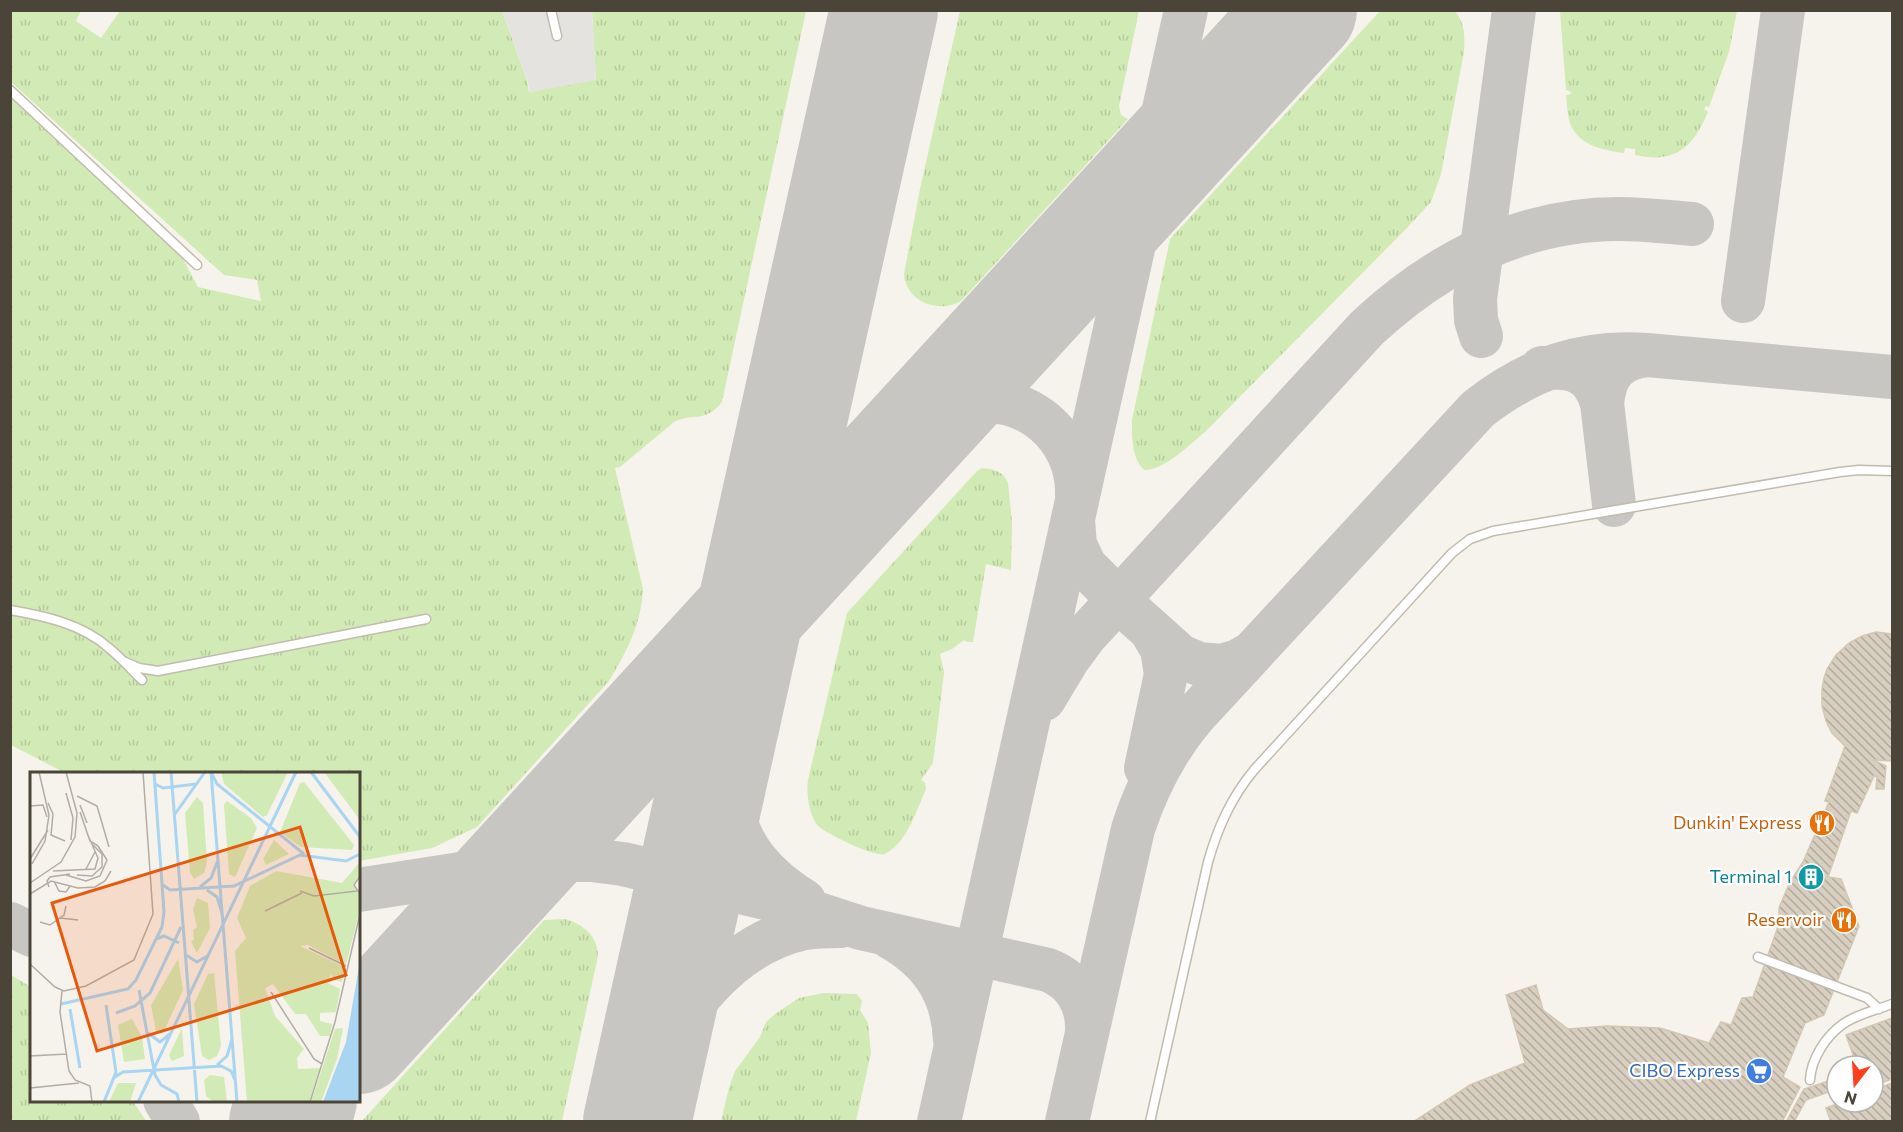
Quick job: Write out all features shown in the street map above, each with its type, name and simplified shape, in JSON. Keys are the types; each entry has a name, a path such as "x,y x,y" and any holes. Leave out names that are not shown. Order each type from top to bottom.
{"lane":[{"path":"551,10 557,36"},
{"path":"10,90 197,265"},
{"path":"1150,1122 1208,862 1229,805 1254,770 1452,553 1470,539 1493,531 1840,472 1893,471"},
{"path":"10,610 53,619 82,630 108,646 142,680"},
{"path":"123,661 137,668 158,671 426,619"},
{"path":"1758,957 1867,998 1879,1009"},
{"path":"1810,1080 1811,1067 1833,1032 1844,1023 1893,1004"}],"green space":[{"path":"11,11 81,11 76,21 101,38 120,11 502,11 527,80 529,92 596,79 592,11 806,11 722,402 710,413 674,422 620,467 615,468 643,589 642,602 632,637 609,681 477,827 432,848 360,861 360,772 63,772 11,745 10,95 177,248 198,287 261,301 257,280 224,275 11,82"},
{"path":"960,11 1139,11 1119,106 1121,115 1128,119 961,301 952,305 934,306 925,303 911,292 904,274 920,189"},
{"path":"1380,11 1455,11 1463,25 1464,52 1441,174 1431,202 1205,432 1168,462 1144,470 1134,453 1132,420 1170,239"},
{"path":"1560,11 1737,11 1729,52 1709,107 1706,106 1704,109 1708,112 1689,143 1672,155 1649,157 1635,155 1635,149 1625,148 1624,153 1599,148 1577,135 1572,128 1568,114 1566,95 1571,94 1566,90"},
{"path":"982,468 998,471 1008,483 1012,522 1011,570 986,564 973,642 964,640 940,654 944,673 933,763 921,780 925,783 926,789 911,824 895,847 885,854 866,851 847,843 817,825 810,809 807,785 847,613"},
{"path":"565,919 578,924 588,932 595,942 598,956 562,1121 362,1121 544,920"},
{"path":"11,975 30,986 30,1102 134,1102 146,1121 11,1121"},
{"path":"824,993 857,994 862,1001 860,1010 868,1023 871,1053 856,1121 721,1121 735,1071 760,1037 766,1022 799,998"}],"shaded area":[{"path":"502,11 592,11 596,80 530,92"}],"building":[{"name":"Terminal 1","path":"1876,632 1892,634 1892,761 1873,760 1886,766 1884,789 1876,789 1877,777 1874,776 1857,813 1851,811 1828,877 1841,879 1859,926 1824,1015 1805,1023 1783,1077 1800,1087 1782,1122 1413,1122 1470,1085 1525,1063 1506,995 1536,985 1543,1010 1568,1029 1607,1026 1660,1028 1709,1043 1721,1022 1731,1025 1742,998 1753,997 1779,924 1779,908 1790,882 1803,862 1829,802 1825,801 1845,746 1832,733 1822,706 1822,689 1827,669 1836,655 1849,643"},
{"path":"1892,1018 1892,1079 1885,1082 1885,1054 1853,1054 1846,1035"},
{"path":"1825,1082 1825,1093 1806,1100 1794,1122 1786,1122 1804,1089"},
{"path":"1892,1083 1892,1122 1831,1122 1828,1114 1885,1114 1885,1086"}],"taxiway":[{"path":"939,1122 1186,10"},
{"path":"1481,336 1476,320 1475,299 1514,10"},
{"path":"1743,301 1783,10"},
{"path":"1044,699 1085,636 1367,328 1422,284 1482,249 1515,236 1548,227 1583,221 1619,219 1692,224"},
{"path":"1067,1122 1133,829 1151,783 1166,755 1195,715 1478,409 1517,383 1557,365 1578,359 1623,354 1892,377"},
{"path":"1542,368 1563,368 1580,372 1593,383 1602,403 1606,384 1614,369 1628,360 1647,355"},
{"path":"914,434 945,413 966,404 988,401 1008,404 1027,411 1044,422 1058,436 1069,454 1075,474 1077,495"},
{"path":"1602,403 1614,505"},
{"path":"1073,520 1075,545 1085,566 1180,656 1199,664 1221,666 1238,661 1252,653"},
{"path":"1146,768 1166,674 1162,649 1152,632"},
{"path":"732,695 728,758 729,786 733,812 741,836 755,859 776,881 804,901"},
{"path":"360,890 551,860 591,860 623,864 778,901 861,928 1048,970 1065,980 1078,994 1085,1011 1087,1030"},
{"path":"10,924 30,934"},
{"path":"647,1079 691,1007 709,985 730,966 752,949 777,936 805,928 841,926"},
{"path":"890,937 917,956 937,979 950,1007 955,1040"},
{"path":"166,1102 178,1122"}],"runway":[{"path":"637,1122 884,10"},
{"path":"360,1038 1303,10"},
{"path":"283,1122 301,1102"}],"place":[{"name":"Dunkin' Express","path":"1822,823"},
{"name":"Terminal 1","path":"1811,877"},
{"name":"Reservoir","path":"1844,920"},
{"name":"CIBO Express","path":"1759,1071"}]}
